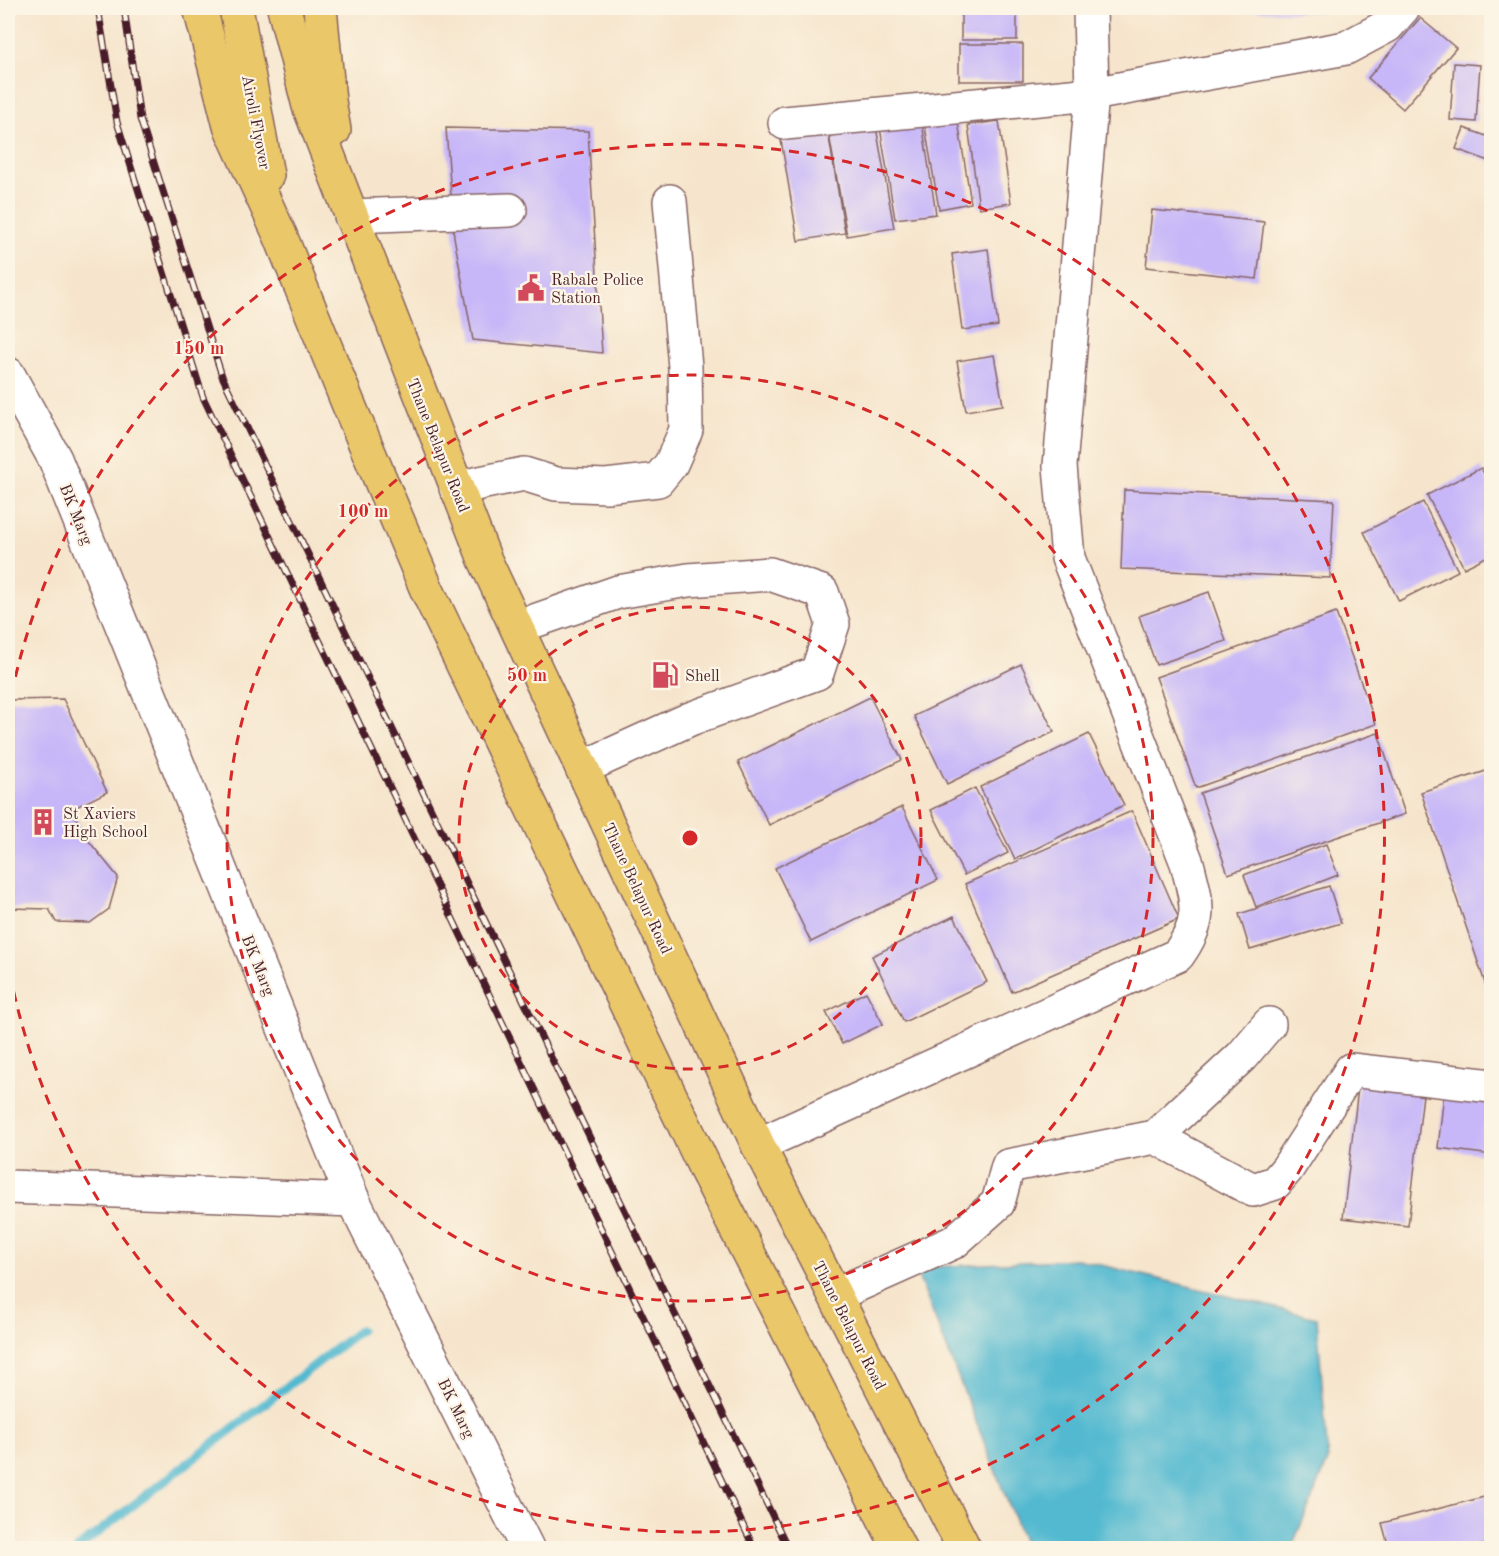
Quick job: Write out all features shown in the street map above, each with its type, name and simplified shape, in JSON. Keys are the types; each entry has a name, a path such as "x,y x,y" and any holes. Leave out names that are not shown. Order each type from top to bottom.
{"main road":[{"path":"200,8 230,126 280,235 427,590 706,1170 899,1548"},
{"name":"Airoli Flyover","path":"236,8 255,118 280,235"},
{"path":"284,8 309,106 350,214"},
{"path":"320,8 329,101 350,214"},
{"name":"Thane Belapur Road","path":"350,214 485,560 758,1145 964,1548"}],"street":[{"path":"758,1145 1178,955 1192,935 1197,904 1187,863 1068,558 1060,466 1092,94 1090,8"},
{"path":"785,123 1092,94 1346,48 1387,26 1403,8"},
{"path":"456,488 524,474 556,484 606,486 658,480 671,464 686,430 685,367 670,201"},
{"path":"350,214 510,210"},
{"name":"BK Marg","path":"8,375 55,459 353,1200 527,1548"},
{"path":"517,627 618,592 688,580 770,574 822,592 833,624 817,673 690,719 582,768"},
{"path":"835,1295 954,1242 998,1203 1008,1166 1155,1137 1242,1056 1269,1024"},
{"path":"1155,1137 1253,1190 1275,1183 1287,1169 1351,1070 1491,1086"},
{"path":"8,1187 353,1200"}],"water":[{"path":"1077,1259 1317,1318 1328,1461 1291,1548 1026,1548 915,1268"}],"building":[{"path":"1257,8 1323,8 1323,13 1257,11"},
{"path":"1364,8 1391,8 1383,20"},
{"path":"961,10 1017,10 1017,40 961,40"},
{"path":"1420,18 1456,48 1403,109 1368,78"},
{"path":"959,44 1023,44 1023,81 959,81"},
{"path":"1454,63 1480,65 1476,122 1450,120"},
{"path":"957,115 971,203 939,209 924,120"},
{"path":"921,116 936,214 895,219 879,121"},
{"path":"875,121 894,228 847,236 828,129"},
{"path":"999,121 1011,203 979,208 968,125"},
{"path":"827,126 845,233 798,241 780,134"},
{"name":"Rabale Police Station","path":"446,128 588,131 602,353 473,340 454,237"},
{"path":"1464,128 1492,138 1492,162 1456,149"},
{"path":"1152,210 1264,222 1257,279 1146,267"},
{"path":"988,249 998,326 962,330 952,254"},
{"path":"994,355 1003,405 966,411 957,361"},
{"path":"1481,468 1492,489 1492,554 1464,568 1427,495"},
{"path":"1124,490 1334,500 1330,578 1121,569"},
{"path":"1423,502 1458,571 1399,601 1364,532"},
{"path":"1209,592 1226,641 1156,665 1139,616"},
{"path":"1336,613 1376,724 1196,788 1156,677"},
{"path":"1021,664 1054,732 947,784 914,716"},
{"path":"870,697 902,760 769,825 738,762"},
{"name":"St Xaviers High School","path":"63,699 107,792 72,809 84,835 118,877 109,909 90,923 56,922 49,909 8,908 8,700"},
{"path":"1378,733 1405,814 1228,874 1200,793"},
{"path":"1089,734 1124,805 1015,859 980,787"},
{"path":"1486,771 1492,787 1491,1001 1421,792"},
{"path":"975,788 1008,853 964,875 931,810"},
{"path":"902,807 938,880 811,942 775,868"},
{"path":"1132,811 1179,919 1012,992 965,884"},
{"path":"1326,844 1338,875 1256,907 1244,875"},
{"path":"1329,886 1341,923 1250,950 1239,914"},
{"path":"954,916 987,982 904,1022 872,956"},
{"path":"866,992 883,1024 842,1044 826,1012"},
{"path":"1359,1079 1424,1086 1408,1226 1343,1218"},
{"path":"1444,1093 1492,1098 1492,1155 1438,1148"},
{"path":"1492,1495 1492,1543 1470,1548 1389,1548 1382,1523"}],"waterway":[{"path":"78,1548 360,1330"}],"railway":[{"path":"98,8 117,122 203,397 754,1548"},
{"path":"124,8 140,119 222,376 788,1548"}],"place":[{"name":"Rabale Police Station","path":"531,288"},
{"name":"Shell","path":"665,675"},
{"name":"St Xaviers High School","path":"43,822"}]}
